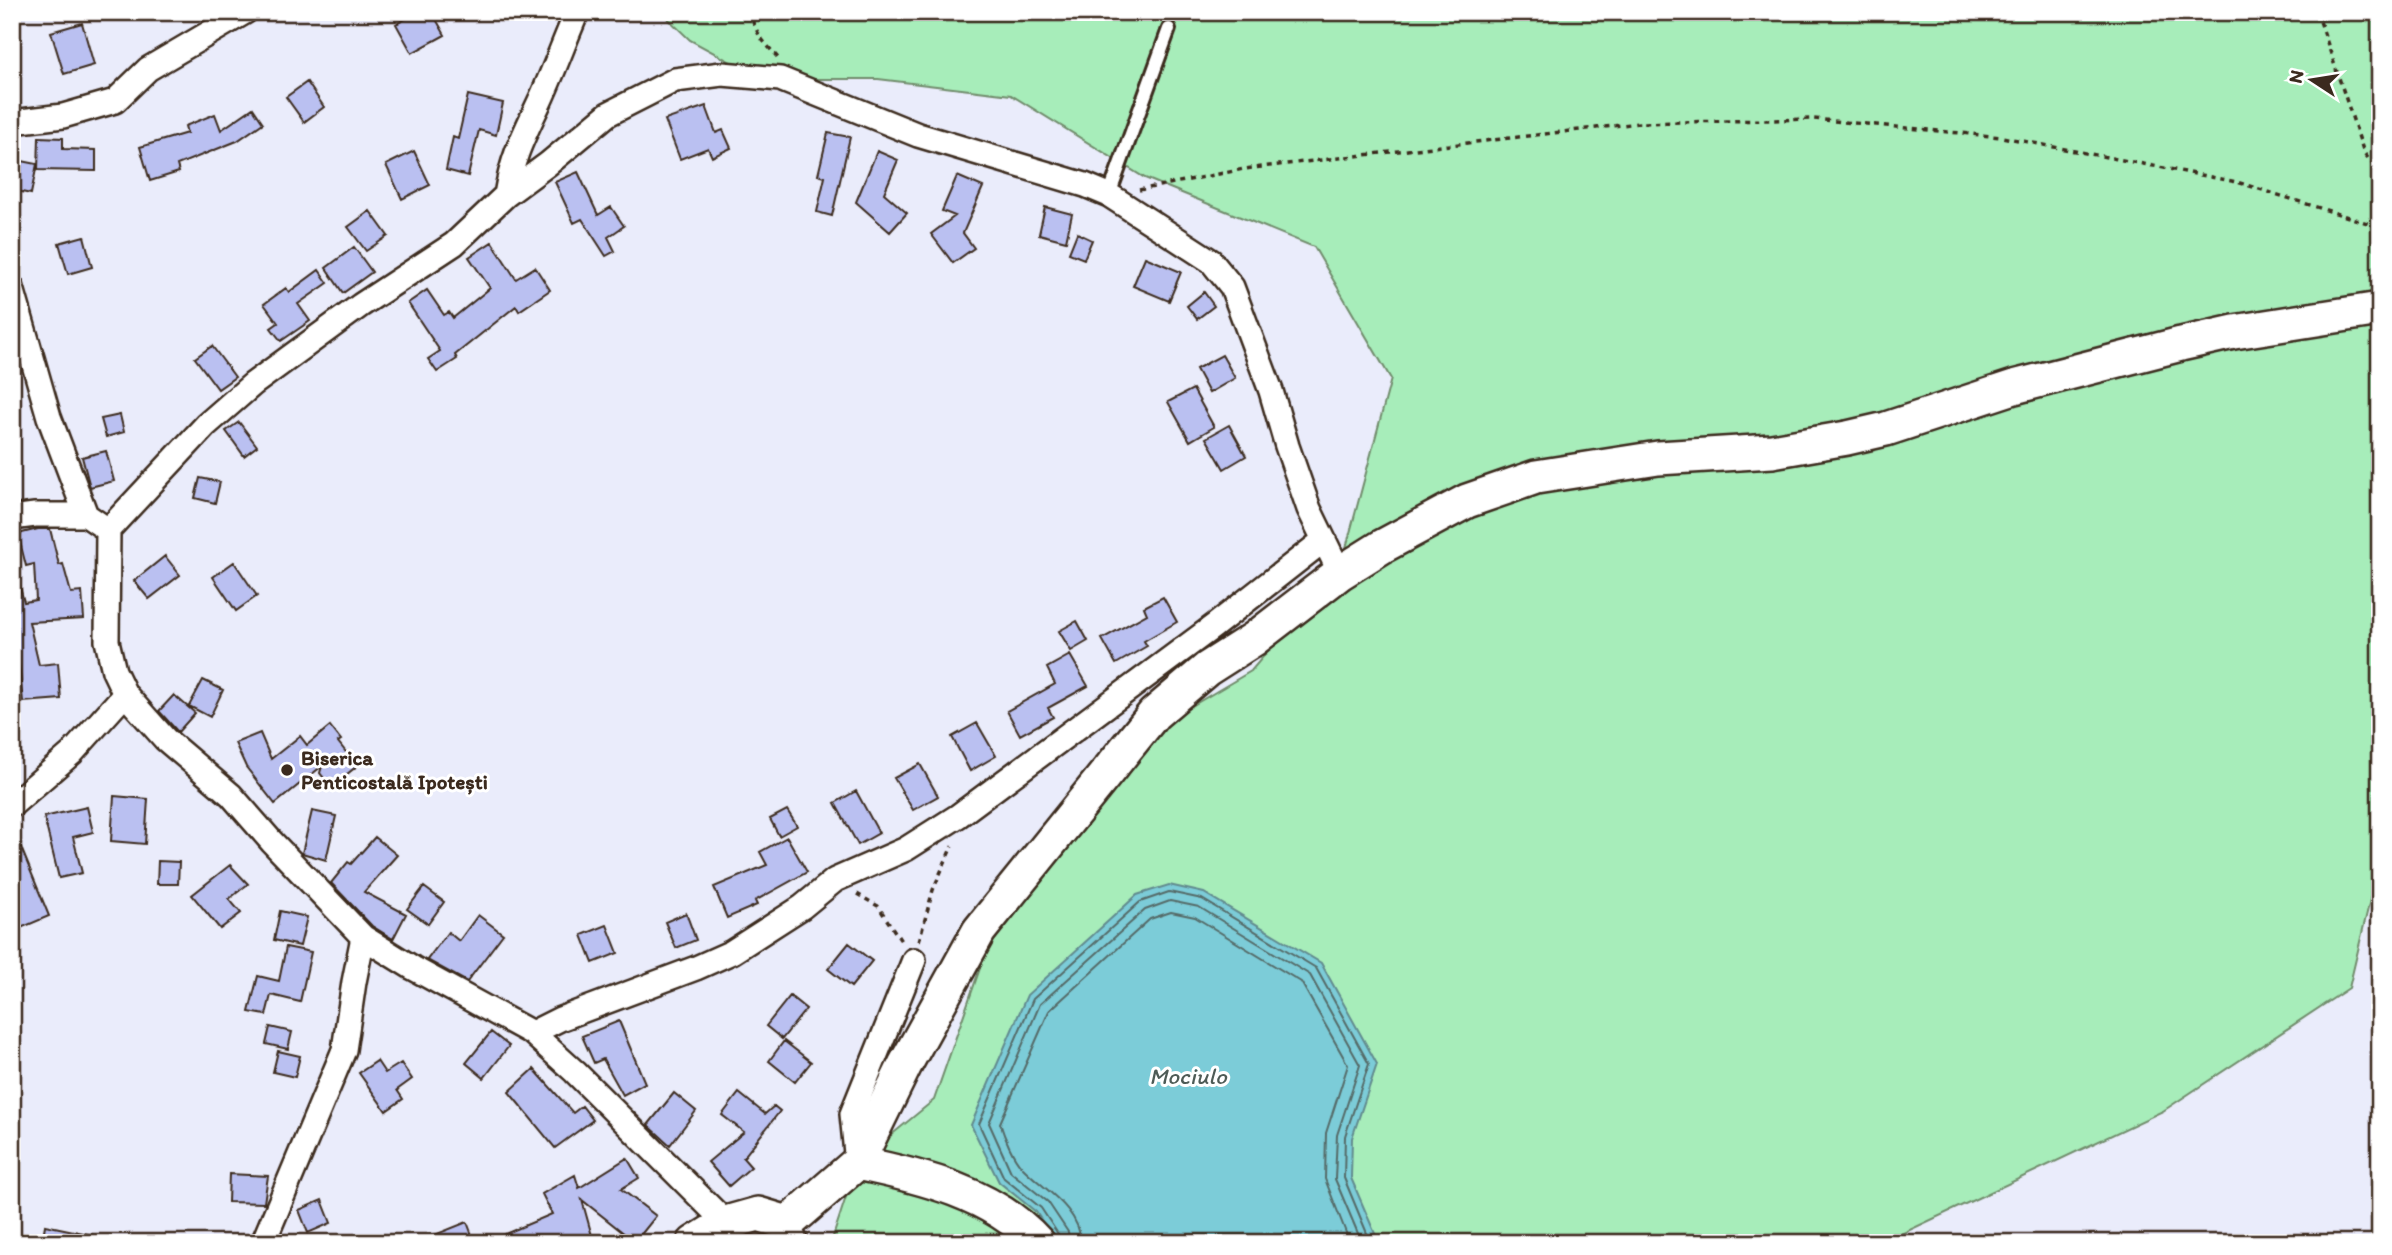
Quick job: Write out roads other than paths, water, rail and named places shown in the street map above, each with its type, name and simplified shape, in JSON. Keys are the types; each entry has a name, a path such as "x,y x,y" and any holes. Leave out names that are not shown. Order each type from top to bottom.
{"street":[{"path":"12,122 62,116 115,100 148,69 245,12"},
{"path":"506,195 520,141 577,12"},
{"path":"726,1223 640,1140 575,1072 531,1033 413,968 363,937 231,795 165,739 125,694 114,671 107,641 108,530 206,425 253,384 361,305 454,244 506,195 608,114 676,80 722,74 780,79 918,135 1085,185 1109,195 1211,261 1232,286 1271,391 1300,484 1340,573"},
{"path":"12,288 49,417 86,515"},
{"path":"694,1243 726,1223 758,1214 792,1233 857,1163 905,1065 979,930 1154,714 1207,669 1254,639 1340,573 1383,545 1467,501 1536,477 1658,458 1772,451 1847,438 1898,425 2014,387 2181,344 2234,332 2380,309"},
{"path":"12,518 86,515 108,530"},
{"path":"531,1033 560,1019 696,968 732,951 802,907 835,880 906,849 958,816 1214,626 1324,540"},
{"path":"12,805 72,753 125,694"},
{"path":"263,1243 344,1050 363,937"},
{"path":"857,1163 852,1114 914,960"},
{"path":"857,1163 912,1174 966,1194 1009,1216 1038,1243"}],"lane":[{"path":"1109,195 1169,29"}],"water":[{"name":"Mociulo","path":"1169,885 1204,893 1321,963 1377,1064 1352,1138 1351,1178 1379,1243 1056,1243 1036,1212 999,1182 971,1125 1027,995 1137,895"}],"place":[{"name":"Biserica Penticostală Ipotești","path":"287,770"}]}
